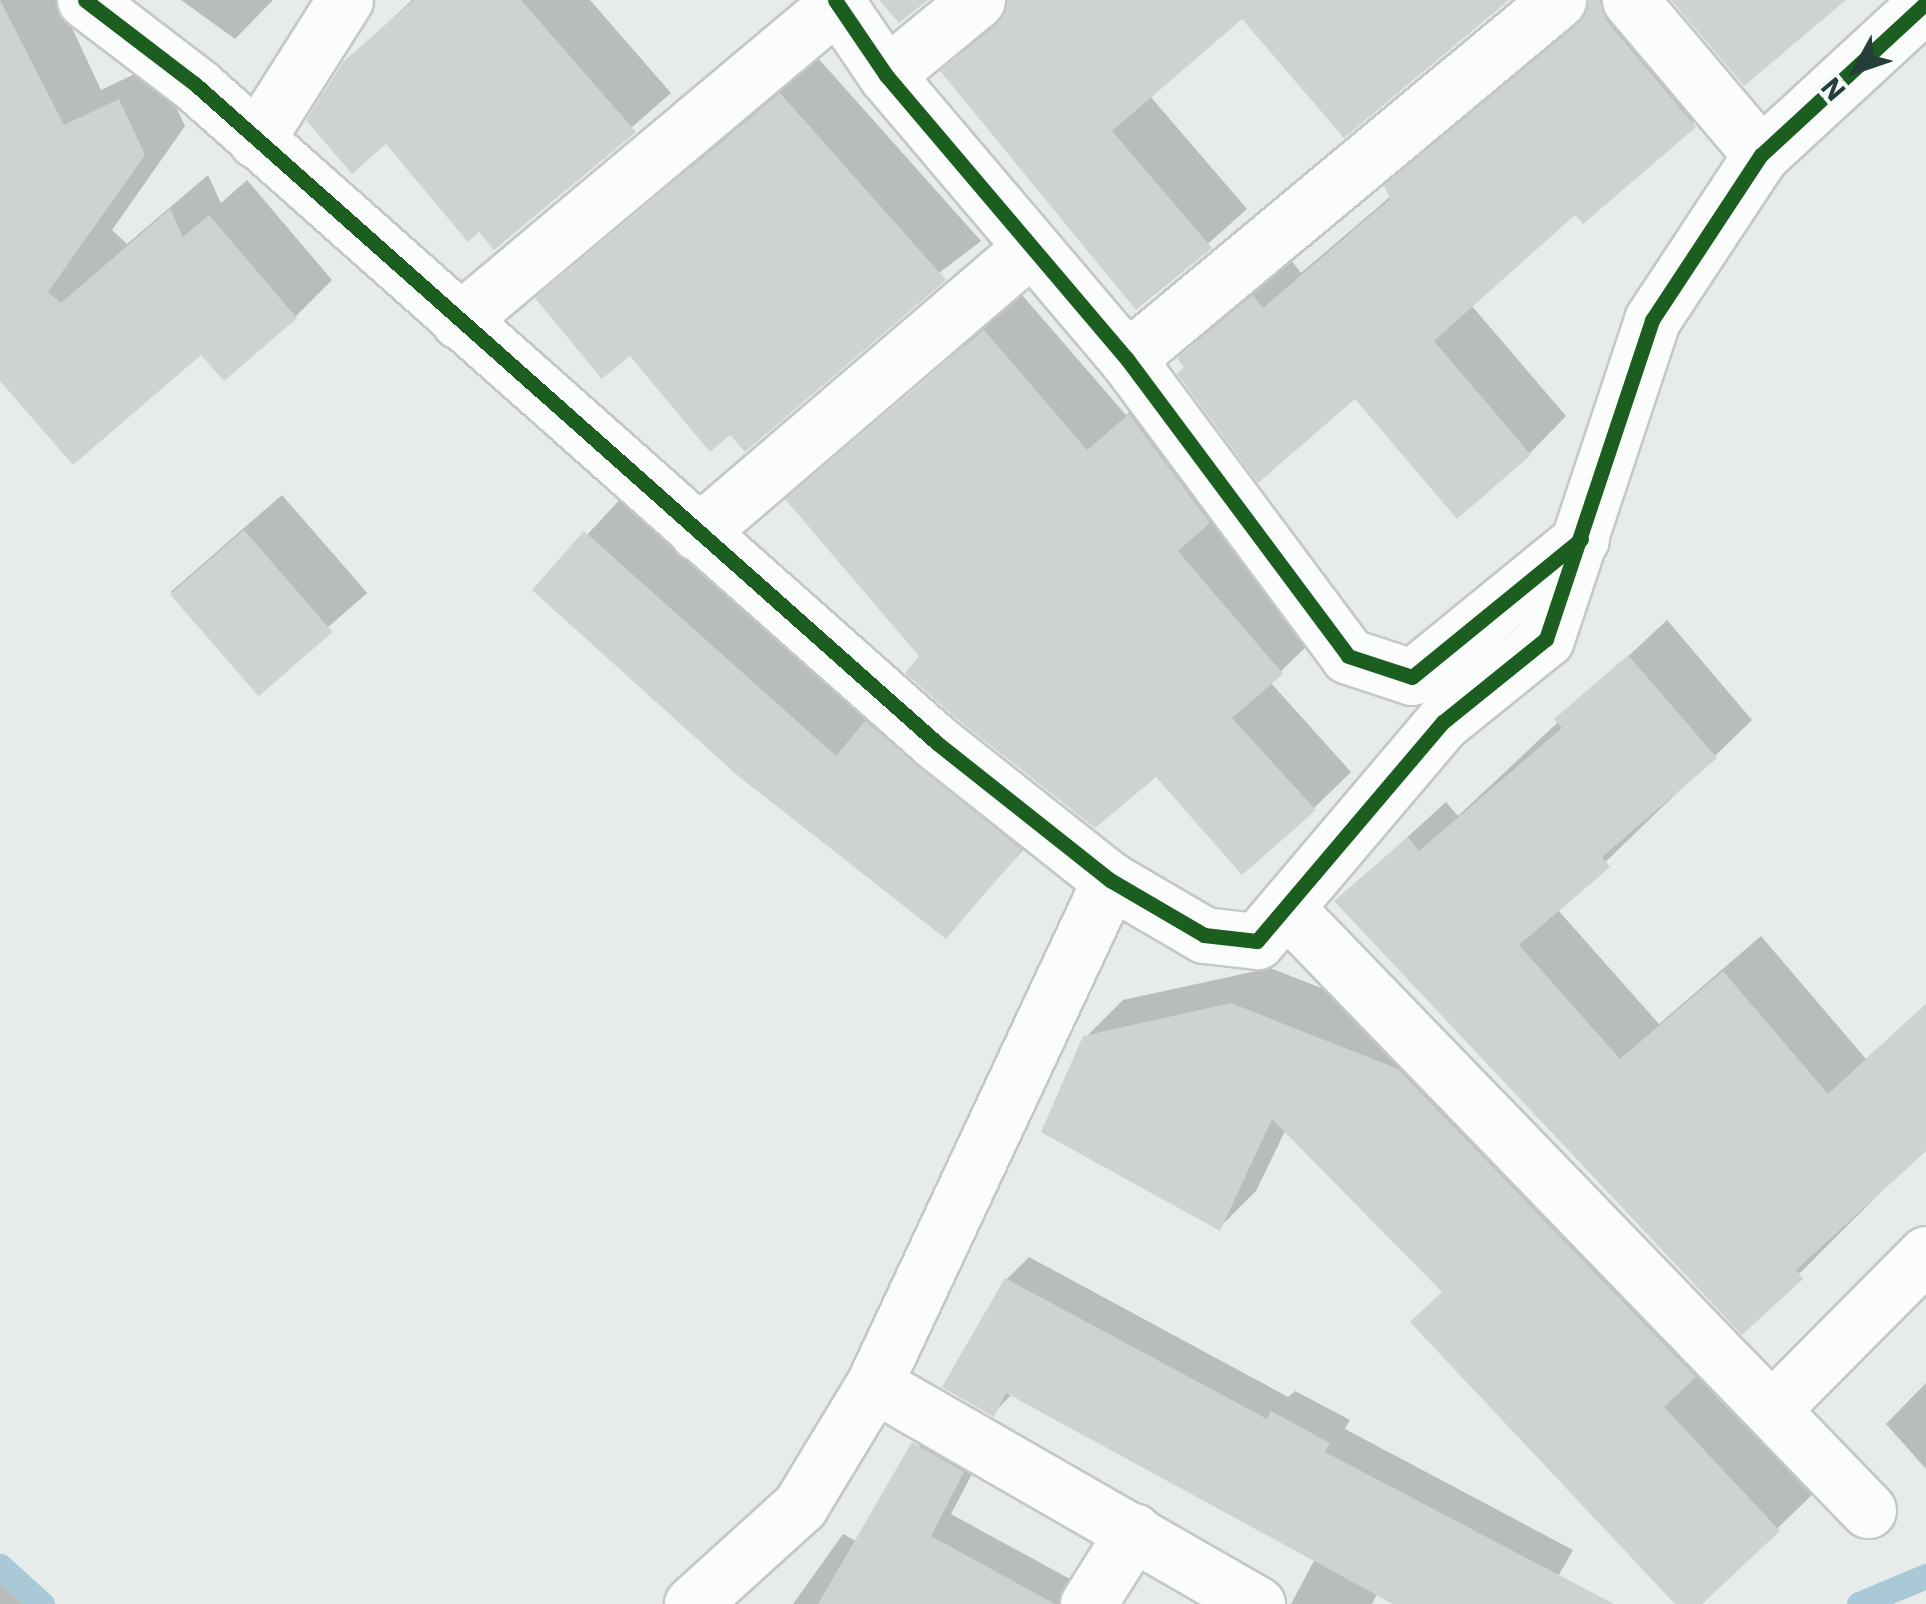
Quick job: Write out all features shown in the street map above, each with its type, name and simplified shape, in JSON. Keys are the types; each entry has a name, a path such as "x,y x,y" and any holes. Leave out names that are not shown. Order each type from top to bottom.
{"street":[{"path":"85,0 256,140 936,743 1110,880 1204,935 1257,941 1443,722 1546,639 1652,320 1761,155 1926,3"},
{"path":"256,140 346,0"},
{"path":"886,75 977,0"},
{"path":"1128,359 1558,0"},
{"path":"1630,0 1761,155"},
{"path":"459,321 836,2 886,75 1128,359 1348,656 1412,678 1581,539"},
{"path":"698,533 1031,248"},
{"path":"692,1604 800,1506 874,1384 1110,880"},
{"path":"1287,909 1774,1408 1868,1510"},
{"path":"1774,1408 1926,1254"},
{"path":"874,1384 1257,1604"},
{"path":"1088,1604 1134,1531"}],"building":[{"path":"0,0 64,125 119,99 145,155 48,292 61,303 170,209 183,237 209,215 297,318 224,381 201,355 73,465 0,381"},
{"path":"414,0 521,0 636,132 494,250 479,232 468,242 386,144 352,174 306,120 344,61"},
{"path":"879,0 928,0 899,23"},
{"path":"1007,0 1509,0 1344,138 1242,19 1112,131 1212,248 1136,310 940,71 997,24"},
{"path":"1588,0 1600,0 1606,20 1696,127 1583,224 1575,215 1434,341 1531,455 1457,519 1355,399 1258,483 1177,374 1184,367 1177,358 1253,295 1263,308 1390,199 1384,185 1578,24"},
{"path":"1671,0 1846,0 1744,86"},
{"path":"780,93 946,280 745,452 730,435 710,452 630,356 602,379 535,298"},
{"path":"984,330 1087,450 1129,414 1210,523 1178,551 1283,674 1232,718 1316,810 1242,875 1156,777 1095,828 957,719 905,673 919,656 785,499"},
{"path":"244,530 333,632 259,696 170,594"},
{"path":"584,531 836,756 865,721 1022,850 946,939 737,775 532,590"},
{"path":"1628,655 1717,758 1602,857 1610,867 1519,945 1620,1059 1723,971 1828,1094 1926,1004 1926,1151 1796,1270 1803,1279 1742,1335 1334,901 1408,837 1419,851 1562,728 1554,719"},
{"path":"1231,1003 1398,1069 1696,1377 1664,1407 1780,1531 1702,1604 1675,1604 1410,1322 1442,1292 1272,1119 1220,1231 1041,1132 1083,1036"},
{"path":"1005,1278 1267,1419 1271,1411 1330,1443 1325,1452 1614,1604 1393,1604 1006,1393 994,1417 942,1387"},
{"path":"912,1442 964,1472 931,1536 1055,1604 818,1604"}],"waterway":[{"path":"0,1566 42,1604"},
{"path":"1859,1604 1926,1576"}],"cycle path":[{"path":"85,0 195,84 937,743 1110,880 1204,935 1257,941 1443,722 1546,639 1652,320 1761,155 1926,3"},
{"path":"835,0 886,75 1127,359 1348,656 1412,677 1581,539"}]}
